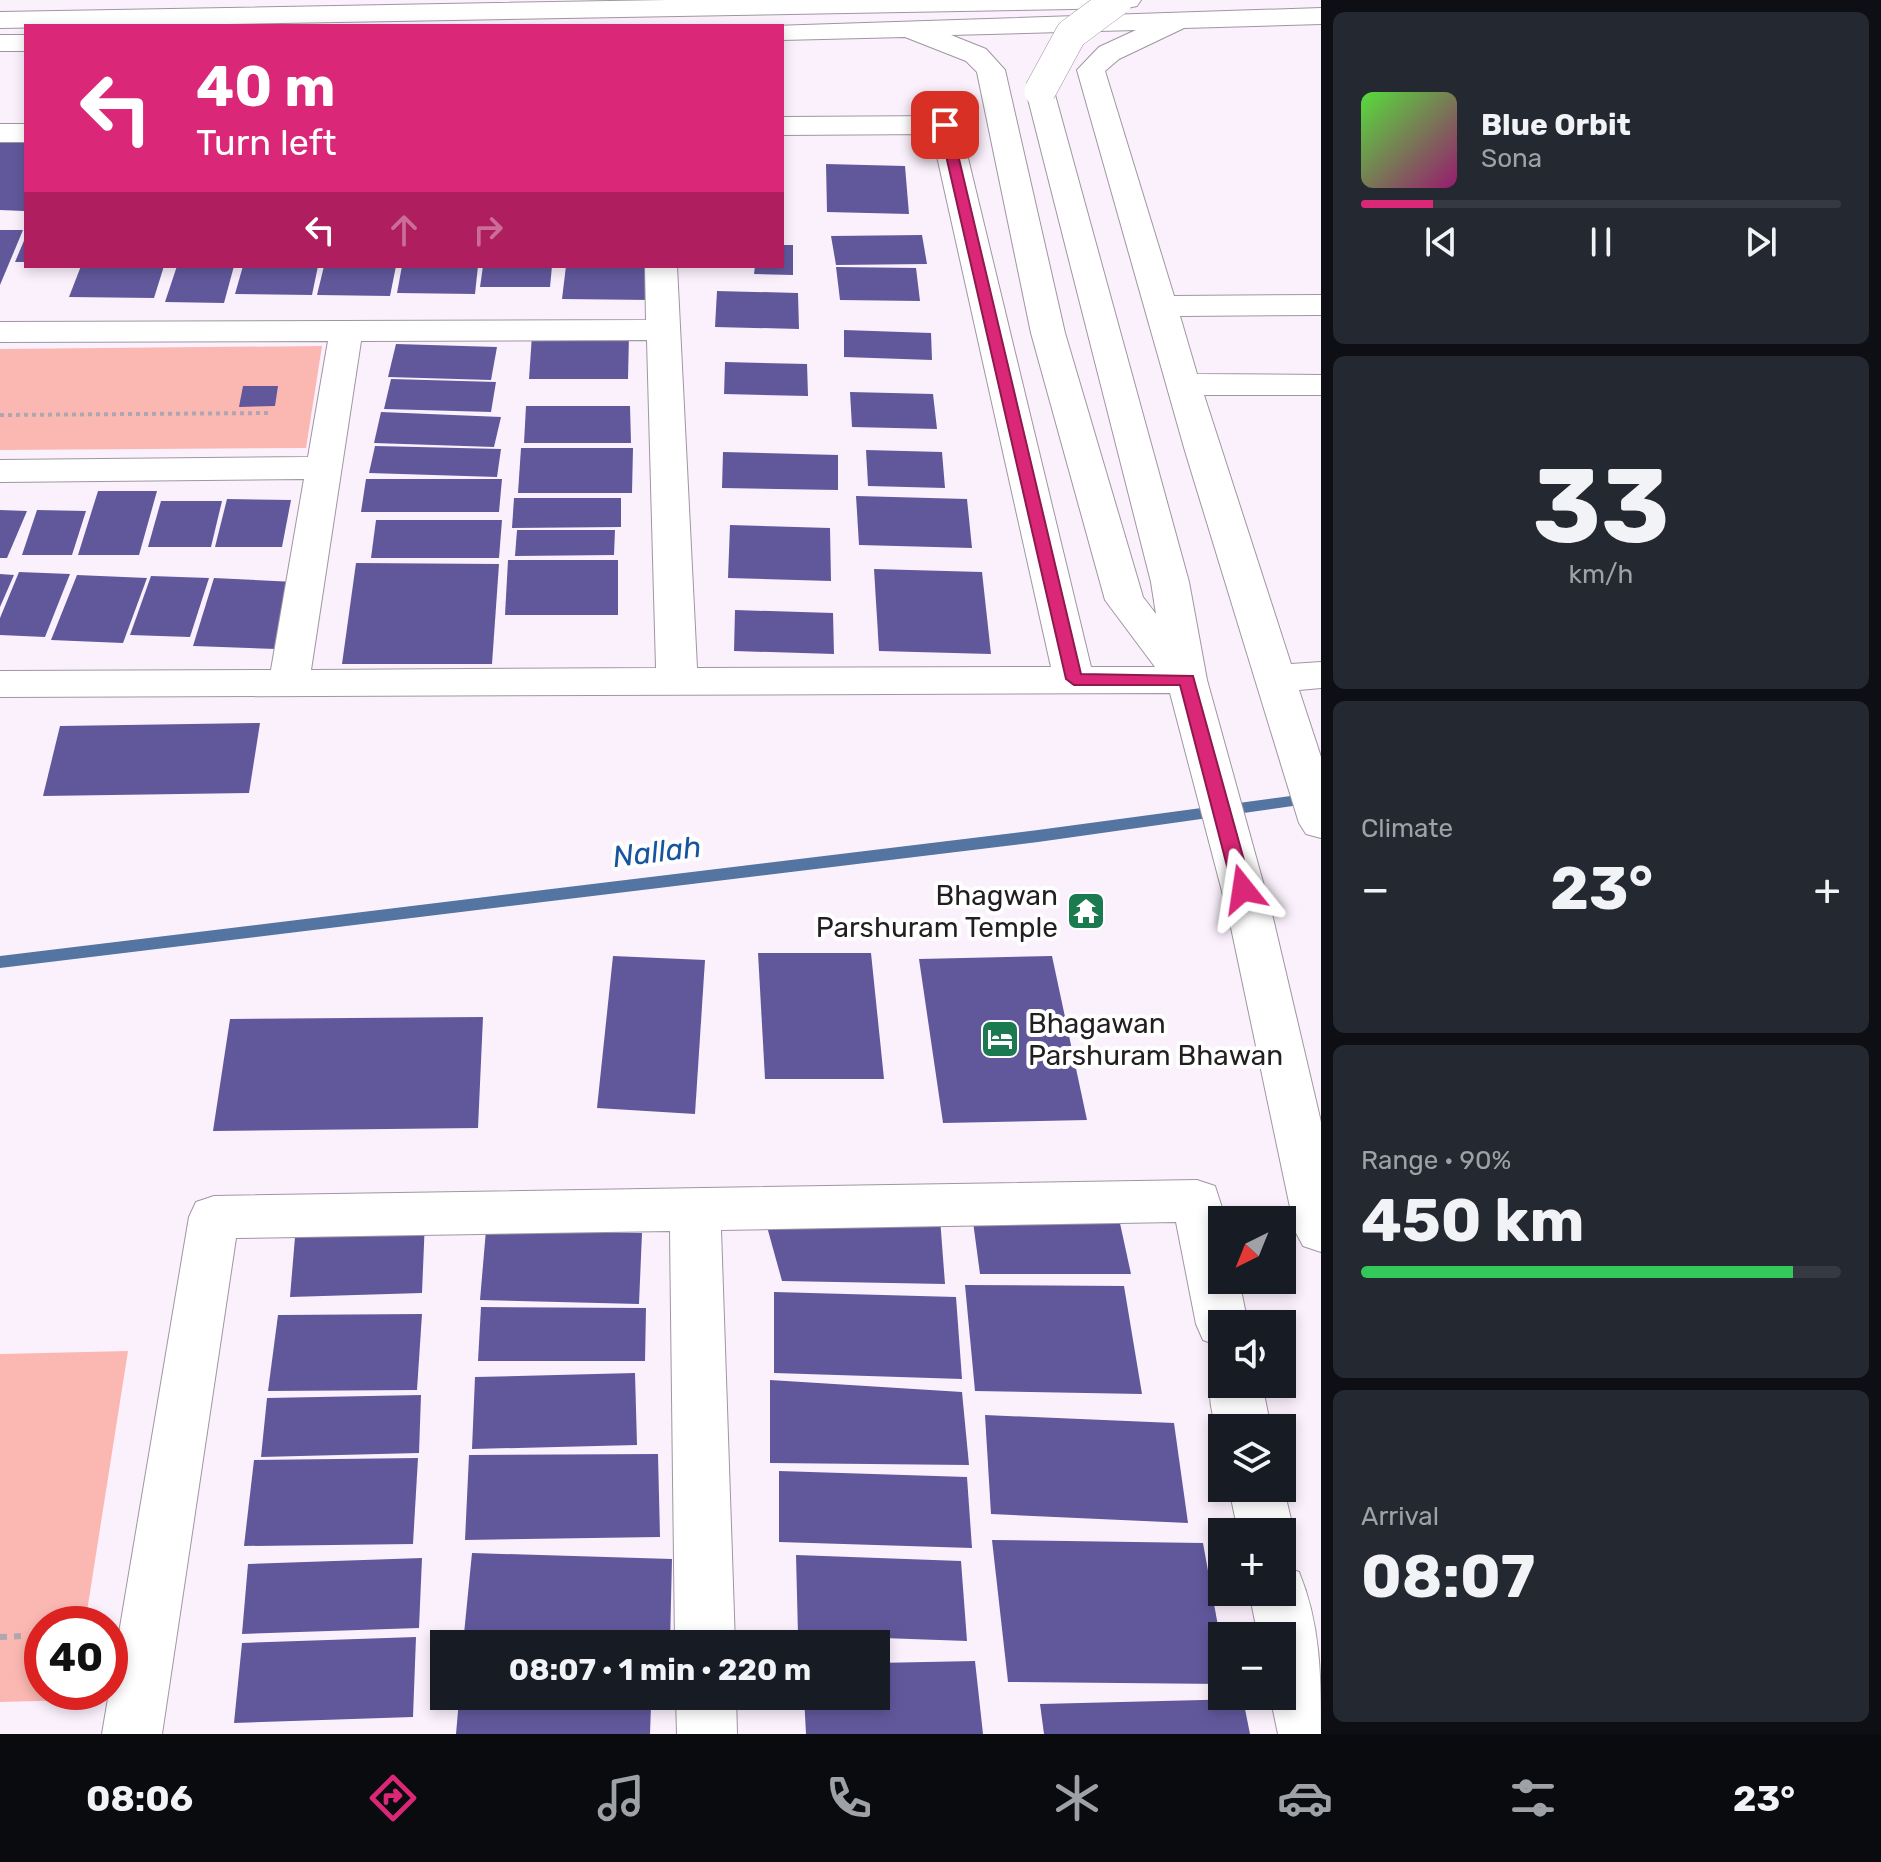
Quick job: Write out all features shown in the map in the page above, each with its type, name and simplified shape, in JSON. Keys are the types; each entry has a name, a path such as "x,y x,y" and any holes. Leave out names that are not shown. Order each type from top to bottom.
{"main road":[{"path":"1117,0 1071,34 1040,91 1170,582 1191,698 1251,918 1321,1231"},
{"path":"0,20 1127,0"},
{"path":"784,32 1321,16"},
{"path":"1175,22 1109,53 1091,70 1183,384 1321,823"},
{"path":"913,30 976,55 991,70 1048,333 1124,600 1191,698"},
{"path":"0,43 24,43"},
{"path":"784,126 945,125 1074,679"},
{"path":"0,133 24,133"},
{"path":"661,268 677,681"},
{"path":"1161,306 1321,305"},
{"path":"0,332 664,330"},
{"path":"289,683 346,331"},
{"path":"1183,384 1321,385"},
{"path":"0,471 323,468"},
{"path":"1275,679 1321,675"},
{"path":"0,684 1074,679 1191,698"},
{"path":"132,1734 214,1217 1197,1201 1219,1310"},
{"path":"695,1210 705,1630"},
{"path":"1281,1606 1308,1734"},
{"path":"706,1710 707,1734"}],"path":[{"path":"0,415 271,413"},
{"path":"0,1637 23,1636"}],"shaded area":[{"path":"322,346 306,448 0,450 0,349"},
{"path":"128,1351 88,1606 24,1606 24,1701 0,1702 0,1354"}],"building":[{"path":"0,142 24,143 24,211 0,210"},
{"path":"826,164 905,166 909,214 827,212"},
{"path":"0,230 23,230 0,285"},
{"path":"922,235 927,264 836,265 831,236"},
{"path":"24,241 24,262 15,262"},
{"path":"784,245 793,245 793,275 754,274 755,268 784,268"},
{"path":"836,267 916,268 920,301 840,300"},
{"path":"80,268 163,268 154,298 69,297"},
{"path":"176,268 233,268 224,303 165,302"},
{"path":"242,268 318,268 312,295 235,294"},
{"path":"324,268 396,268 390,296 317,295"},
{"path":"402,268 478,268 475,294 397,293"},
{"path":"483,268 552,268 550,287 480,287"},
{"path":"566,268 652,268 651,300 562,299"},
{"path":"717,291 798,293 799,329 715,327"},
{"path":"844,330 931,333 932,360 844,357"},
{"path":"532,335 629,335 628,379 529,379"},
{"path":"396,344 497,347 491,380 388,377"},
{"path":"725,362 807,364 808,396 724,394"},
{"path":"391,379 496,382 491,412 384,409"},
{"path":"243,386 278,386 275,406 239,407"},
{"path":"850,392 933,394 937,429 852,427"},
{"path":"526,406 630,406 631,443 524,443"},
{"path":"381,412 501,417 494,447 374,443"},
{"path":"375,446 501,449 497,477 369,473"},
{"path":"521,448 633,448 632,493 518,493"},
{"path":"866,450 942,452 945,488 868,486"},
{"path":"723,452 838,455 838,490 722,488"},
{"path":"366,479 502,479 499,512 361,512"},
{"path":"98,491 157,491 139,555 78,555"},
{"path":"856,496 967,499 972,548 859,545"},
{"path":"514,498 621,498 621,527 512,528"},
{"path":"227,499 291,500 282,547 215,547"},
{"path":"161,501 222,501 211,547 148,547"},
{"path":"0,510 27,511 7,558 0,558"},
{"path":"37,510 86,511 72,555 22,555"},
{"path":"376,520 502,520 499,558 371,558"},
{"path":"730,525 830,528 831,581 728,578"},
{"path":"517,530 615,530 614,555 515,556"},
{"path":"508,560 618,560 618,615 505,615"},
{"path":"356,563 499,564 492,664 342,664"},
{"path":"874,569 982,572 991,654 879,651"},
{"path":"19,572 70,574 45,637 0,635 0,618"},
{"path":"0,574 14,575 0,607"},
{"path":"77,575 147,578 123,643 51,640"},
{"path":"151,576 209,578 190,637 130,635"},
{"path":"214,578 295,582 276,649 193,646"},
{"path":"735,610 833,613 834,654 734,651"},
{"path":"260,723 249,793 43,796 60,726"},
{"path":"758,953 871,953 884,1079 765,1079"},
{"path":"613,956 705,960 695,1114 597,1108"},
{"name":"Bhagawan Parshuram Bhawan","path":"1052,956 1087,1120 943,1123 919,959"},
{"path":"483,1017 478,1128 213,1131 230,1019"},
{"path":"972,1214 1118,1214 1131,1274 980,1274"},
{"path":"764,1216 940,1218 945,1284 782,1281"},
{"path":"425,1220 422,1293 290,1297 296,1225"},
{"path":"486,1230 642,1233 639,1304 480,1300"},
{"path":"965,1285 1124,1286 1142,1394 975,1391"},
{"path":"774,1292 956,1297 962,1379 774,1373"},
{"path":"481,1307 646,1308 645,1361 478,1361"},
{"path":"422,1314 417,1390 268,1391 278,1315"},
{"path":"635,1373 637,1445 472,1449 475,1377"},
{"path":"770,1380 962,1392 969,1465 770,1463"},
{"path":"421,1395 419,1453 261,1457 267,1398"},
{"path":"985,1415 1174,1423 1188,1523 991,1514"},
{"path":"658,1454 660,1537 465,1540 469,1455"},
{"path":"418,1458 413,1544 244,1546 254,1460"},
{"path":"779,1471 967,1477 972,1548 779,1542"},
{"path":"992,1540 1203,1543 1208,1571 1208,1606 1214,1606 1217,1622 1208,1622 1208,1684 1008,1682"},
{"path":"472,1553 672,1559 670,1630 464,1630"},
{"path":"796,1555 961,1561 967,1641 890,1638 890,1630 798,1630"},
{"path":"422,1558 419,1628 242,1634 248,1564"},
{"path":"416,1637 413,1717 234,1723 242,1643"},
{"path":"975,1661 983,1734 806,1734 805,1710 890,1710 890,1663"},
{"path":"1208,1700 1208,1710 1245,1710 1250,1734 1044,1734 1040,1704"},
{"path":"458,1710 651,1710 650,1734 456,1734"}],"waterway":[{"name":"Nallah","path":"0,962 1038,836 1321,797"}],"place":[{"name":"Bhagwan Parshuram Temple","path":"1086,911"},
{"name":"Bhagawan Parshuram Bhawan","path":"1000,1039"}],"route":[{"path":"945,125 1074,679 1187,680 1243,889"}]}
